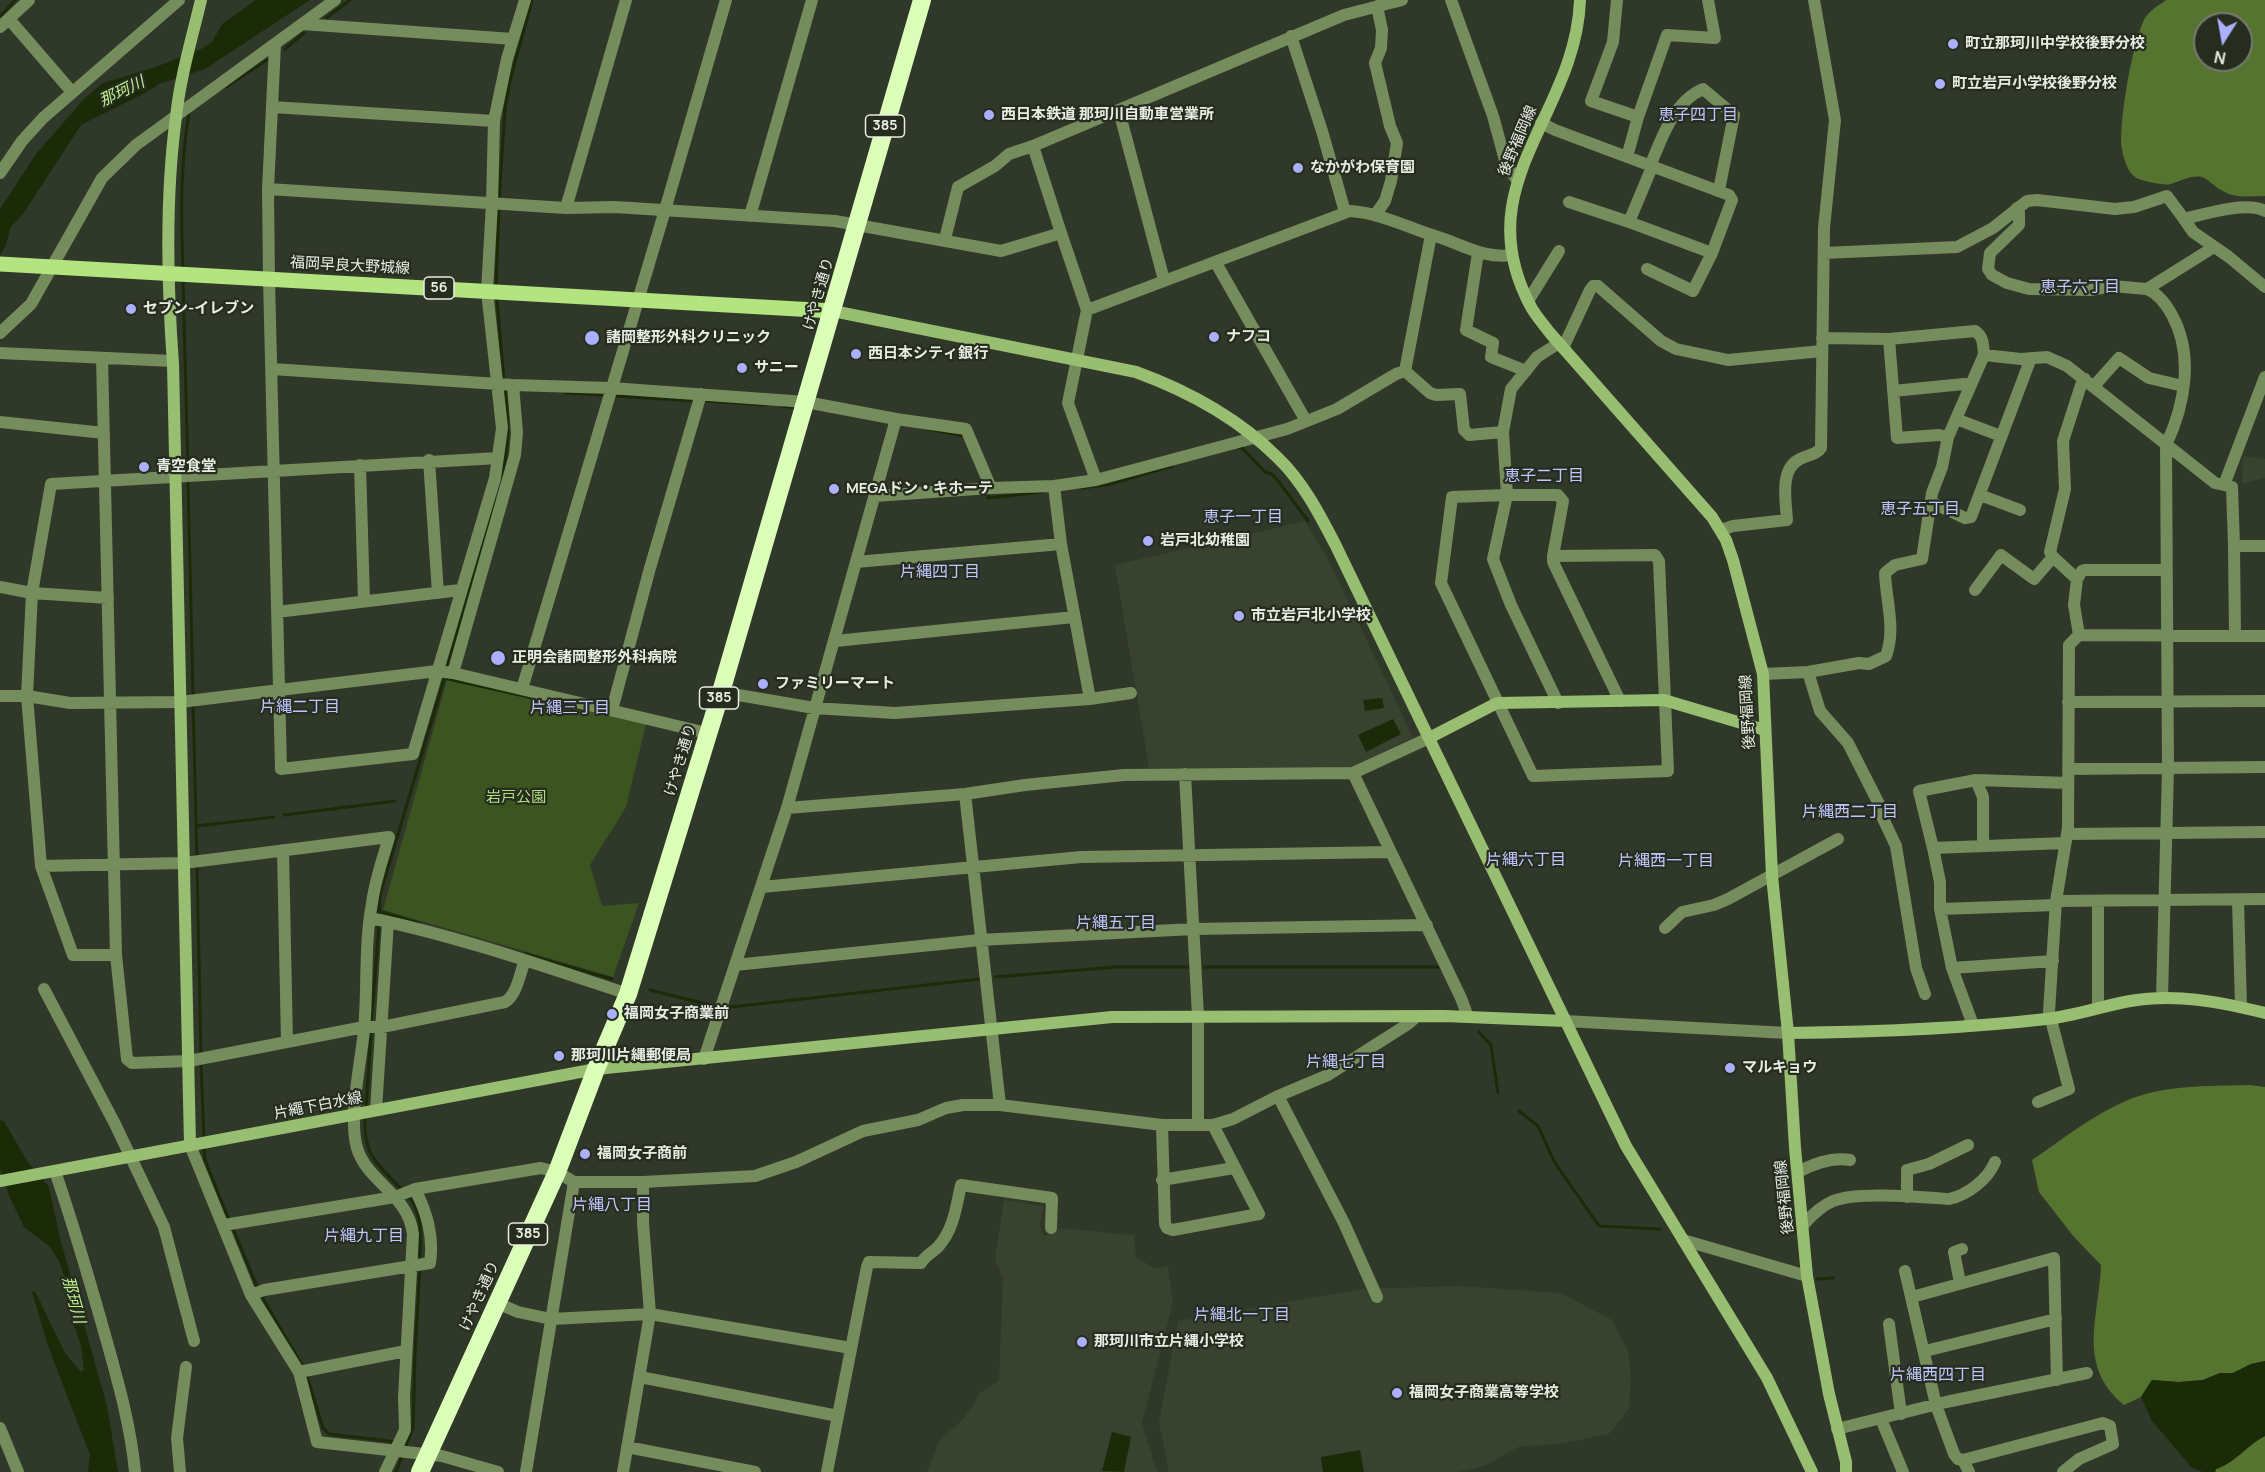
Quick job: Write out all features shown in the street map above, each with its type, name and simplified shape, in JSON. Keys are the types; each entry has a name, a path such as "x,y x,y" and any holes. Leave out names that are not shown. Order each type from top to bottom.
{"highway":[{"name":"けやき通り","path":"420,1472 557,1172 596,1069 628,994 721,692 922,0"}],"main road":[{"name":"56","path":"0,264 49,266"},
{"name":"福岡早良大野城線","path":"49,266 833,311"}],"street":[{"path":"29,0 5,23 72,92"},
{"path":"0,173 22,141 44,117 179,0"},
{"path":"0,333 31,304 49,266 102,178 136,145 335,0"},
{"path":"275,45 268,189 268,279 280,769 413,754 495,478 498,458 502,428 487,291 494,120 513,39 525,0"},
{"path":"566,208 626,0"},
{"path":"522,689 726,0"},
{"path":"750,216 812,0"},
{"path":"945,239 958,187 995,166 1009,154 1119,111 1344,15 1402,0"},
{"path":"1451,0 1492,116 1506,164 1517,180"},
{"name":"後野福岡線","path":"1580,0 1575,42 1567,67 1517,180 1511,202 1512,255 1532,308 1561,345 1698,500 1721,530 1733,560 1763,674 1772,876 1788,1033 1807,1276 1826,1382 1846,1462 1846,1472"},
{"path":"1617,0 1613,42 1591,101 1638,117"},
{"path":"1627,157 1638,117 1667,35 1715,38 1708,0"},
{"path":"1721,530 1733,526 1787,520 1785,488 1788,471 1797,460 1818,452 1821,448 1824,228 1835,120 1814,0"},
{"path":"200,2 176,116 169,189 168,272 175,477 190,1145 251,1295 299,1372 317,1442 428,1454 498,1472"},
{"path":"1376,214 1385,201 1391,181 1397,143 1389,126 1375,63 1381,48 1382,30 1377,6"},
{"path":"302,24 513,39"},
{"path":"1291,36 1345,212"},
{"path":"1629,222 1672,116 1688,98 1703,88 1734,115 1719,190"},
{"path":"272,107 494,120"},
{"path":"1119,111 1164,280"},
{"path":"1541,123 1729,195 1732,200 1712,253 1693,291 1647,269"},
{"path":"1033,146 1087,310 1068,403 1096,480"},
{"path":"268,189 566,208 615,207 835,221 1001,250 1061,233"},
{"path":"1824,253 1957,246 1993,228 2027,201 2115,208 2134,207 2166,196 2193,232 2229,257 2265,287"},
{"path":"1569,202 1712,253"},
{"path":"2017,208 2019,225 1990,253 1988,269 1992,275 2017,287 2043,291 2091,290 2112,286 2147,289 2155,292 2167,306 2178,327 2184,351 2183,386 2177,420 2166,445 2168,769 2162,998"},
{"path":"2184,219 2246,208 2265,211"},
{"path":"1087,310 1164,280 1216,263 1345,212 1376,214 1478,253 1499,257 1512,255"},
{"path":"1405,371 1431,235"},
{"path":"2147,289 2214,247"},
{"path":"1528,301 1559,251"},
{"path":"1478,253 1466,330 1493,343 1491,357 1526,371"},
{"path":"1216,263 1306,421"},
{"path":"1558,703 1511,605 1493,559 1507,495 1503,432 1511,389 1537,357 1561,345 1593,286 1598,286 1661,341 1676,349 1728,360 1821,351"},
{"path":"833,311 1136,372 1175,386 1224,415 1278,458 1318,511 1626,1146 1767,1378 1812,1472"},
{"path":"1763,674 1808,672 1859,663 1869,664 1886,656 1890,645 1891,628 1885,573 1895,565 1922,560 1932,493 1942,467 1948,436 1984,355 1983,340 1975,331 1888,339 1822,338"},
{"path":"1888,339 1897,438 1948,436"},
{"path":"0,353 172,361"},
{"path":"1984,355 2047,357 2058,361 2090,382 2215,483 2232,487 2235,636"},
{"path":"102,358 116,955 127,1059 132,1063 189,1061 364,1027 382,1028 504,1002 510,999 525,960"},
{"path":"1931,502 1965,518 1971,517 2031,358"},
{"path":"2077,579 2050,552 2065,489 2062,441 2081,385 2090,382 2119,358 2149,378 2183,386"},
{"path":"272,369 513,385 611,388 806,402 966,429 991,488"},
{"path":"875,496 1054,486 1096,480 1255,438 1306,421 1337,409 1405,371"},
{"path":"1405,371 1430,393 1460,394 1464,430 1469,435 1503,432"},
{"path":"2224,485 2265,377"},
{"path":"453,673 515,455 517,433 513,385"},
{"path":"1893,391 1969,385"},
{"path":"612,710 700,394"},
{"path":"704,1059 787,808 896,419"},
{"path":"1956,419 2001,436"},
{"path":"0,422 104,433"},
{"path":"116,955 74,955 41,866 27,696 32,593 51,484 429,460 498,458"},
{"path":"429,460 438,593"},
{"path":"360,465 364,600"},
{"path":"1054,486 1061,544 1090,699"},
{"path":"1554,556 1655,555 1659,561 1668,771 1533,776 1441,583 1452,497 1507,495 1558,495 1562,497 1553,562 1620,701"},
{"path":"1980,495 2020,510"},
{"path":"856,562 1061,544"},
{"path":"2234,546 2265,546"},
{"path":"1975,590 2001,555 2034,579 2053,557"},
{"path":"2079,635 2074,605 2077,579 2082,571 2166,570"},
{"path":"0,587 32,593 108,598"},
{"path":"277,612 460,590"},
{"path":"835,641 1074,617"},
{"path":"2038,1102 2069,1089 2049,1019 2056,903 2066,839 2068,645 2079,635 2265,636"},
{"path":"0,696 27,696 70,703 180,702 437,671 707,733"},
{"path":"1808,672 1820,711 1848,743 1879,804 1879,810 1896,846 1916,968 1926,994"},
{"path":"721,692 814,708 895,712 1090,699 1131,693"},
{"path":"787,808 965,794 1124,775 1353,773 1497,704 1664,700 1765,730"},
{"path":"2068,702 2265,701"},
{"path":"2068,769 2265,767"},
{"path":"1353,773 1427,925 1468,1017"},
{"path":"1185,774 1198,1016 1198,1125"},
{"path":"1973,1025 1952,968 1940,909 1940,882 1919,791 1976,780 2068,783"},
{"path":"1976,780 1983,797 1983,846"},
{"path":"965,794 1000,1105"},
{"path":"1933,848 2166,834 2265,832"},
{"path":"41,866 184,863 389,837 376,884 370,918 364,1027 355,1115 357,1148 363,1160 402,1204 411,1222 405,1430 385,1472"},
{"path":"1665,928 1682,912 1714,905 1838,839"},
{"path":"283,850 287,1042"},
{"path":"762,887 1081,857 1391,852"},
{"path":"1940,909 2098,901 2265,899"},
{"path":"2238,900 2241,1007"},
{"path":"2098,901 2098,1008"},
{"path":"370,918 525,960 628,994"},
{"path":"376,1110 388,922"},
{"path":"735,965 980,940 1194,929 1427,925"},
{"path":"1952,968 2053,961"},
{"path":"44,989 74,1042 164,1227 194,1341"},
{"path":"1565,1021 1788,1033 1935,1030 2049,1019 2133,1000 2162,998 2202,999 2265,1013"},
{"path":"224,1226 395,1197 415,1189 541,1168 557,1172 574,1182 643,1182 754,1176 796,1162 863,1131 918,1120 952,1106 1000,1105 1162,1125 1213,1125 1233,1119 1278,1096 1328,1075 1417,1016"},
{"name":"片繩下白水線","path":"0,1181 596,1069 1112,1017 1417,1016 1565,1021"},
{"path":"1278,1096 1344,1223 1377,1297"},
{"path":"1162,1125 1165,1224 1167,1228 1173,1230 1259,1214 1213,1125"},
{"path":"1907,1197 1907,1170 1929,1164 1968,1145"},
{"path":"1798,1172 1836,1159 1850,1160"},
{"path":"1804,1224 1816,1212 1835,1200 1849,1197 1956,1198 1980,1182 1990,1172 1995,1162"},
{"path":"1162,1180 1234,1168"},
{"path":"50,1172 83,1258 120,1391 132,1441 135,1472"},
{"path":"526,1472 574,1182"},
{"path":"623,1472 651,1314 643,1223 643,1182"},
{"path":"827,1472 869,1262 921,1263 925,1256 936,1249 949,1231 962,1185 1052,1198 1051,1228"},
{"path":"251,1295 264,1290 430,1263 432,1252 429,1220 415,1189"},
{"path":"1683,1240 1807,1276"},
{"path":"1954,1251 1960,1283"},
{"path":"1912,1297 2054,1258 2057,1380"},
{"path":"1905,1271 1936,1405 1954,1454 1958,1459 1963,1460 2103,1423 2110,1426 2113,1444 2079,1458 2064,1472"},
{"path":"497,1303 518,1312 551,1319 651,1314 851,1348"},
{"path":"1925,1351 2055,1318"},
{"path":"1889,1324 1901,1414"},
{"path":"299,1372 406,1351"},
{"path":"180,1472 177,1437 186,1367"},
{"path":"1838,1429 1936,1405 2087,1373"},
{"path":"640,1377 838,1416"},
{"path":"1881,1419 1903,1472"},
{"path":"0,1428 3,1442 18,1472"},
{"path":"627,1447 755,1472"},
{"path":"1963,1460 1969,1472"}],"shaded area":[{"path":"2243,456 2265,459 2265,478 2242,484"},
{"name":"市立岩戸北小学校","path":"1305,521 1328,559 1413,737 1353,768 1149,768 1115,565"},
{"name":"那珂川市立片縄小学校","path":"1004,1200 1043,1206 1040,1226 1044,1236 1061,1228 1134,1235 1136,1257 1156,1269 1168,1266 1173,1303 1142,1423 1157,1472 927,1472 939,1441 964,1418 981,1392 999,1380 1003,1279 995,1259"},
{"name":"福岡女子商業高等学校","path":"1459,1286 1561,1293 1612,1320 1628,1350 1631,1377 1629,1409 1609,1434 1559,1444 1518,1447 1487,1465 1458,1472 1169,1472 1159,1422 1178,1321 1362,1289"}],"green space":[{"path":"2166,0 2265,0 2265,196 2232,195 2202,177 2168,184 2153,183 2132,175 2125,160 2121,137 2124,102 2140,29 2145,18"},
{"name":"岩戸公園","path":"447,680 646,724 626,807 590,865 602,906 639,903 613,977 383,910"},
{"path":"2250,1085 2265,1087 2265,1361 2251,1364 2233,1373 2220,1373 2203,1380 2179,1382 2152,1380 2141,1397 2124,1405 2109,1390 2100,1374 2095,1357 2095,1322 2101,1265 2074,1237 2039,1192 2032,1160 2097,1116 2139,1096 2179,1088"},
{"path":"2265,1436 2265,1472 2215,1472 2216,1469 2229,1463"}],"water":[{"name":"那珂川","path":"256,0 310,0 205,69 159,84 81,125 23,214 11,227 0,256 0,209 36,154 83,100 103,83 153,68 201,49 212,42 222,24"},
{"path":"1382,698 1384,708 1365,711 1363,700"},
{"path":"1393,719 1401,734 1366,752 1358,735"},
{"name":"那珂川","path":"0,1120 4,1121 27,1161 49,1187 61,1242 107,1406 118,1472 88,1472 90,1455 48,1346 32,1292 35,1291 65,1353 81,1372 84,1370 81,1345 72,1320 66,1281 59,1261 49,1246 24,1227 10,1198 0,1168"},
{"path":"2265,1361 2265,1436 2229,1463 2216,1469 2215,1472 2203,1472 2192,1468 2152,1421 2141,1397 2152,1380 2179,1382 2203,1380 2220,1373 2233,1373 2251,1364"},
{"path":"1112,1432 1131,1437 1124,1472 1102,1471"},
{"path":"1360,1450 1364,1472 1323,1472 1321,1457"}],"waterway":[{"path":"0,17 15,0"},
{"path":"326,18 350,0"},
{"path":"499,202 505,109 510,81 532,0"},
{"path":"285,49 304,33"},
{"path":"226,87 267,60"},
{"path":"183,271 182,192 189,113"},
{"path":"496,289 499,208"},
{"path":"183,280 188,472"},
{"path":"497,298 504,381"},
{"path":"501,479 508,434 505,388"},
{"path":"566,393 607,395"},
{"path":"614,396 697,401"},
{"path":"704,401 766,405"},
{"path":"781,406 796,408"},
{"path":"927,429 964,436"},
{"path":"1239,448 1241,447 1265,472 1272,474 1308,521"},
{"path":"1080,488 1107,485 1172,466"},
{"path":"188,478 193,697"},
{"path":"986,491 988,498 1043,492"},
{"path":"447,669 495,500"},
{"path":"379,917 380,895 445,676"},
{"path":"444,678 582,709"},
{"path":"193,703 197,859"},
{"path":"284,815 395,801"},
{"path":"196,826 274,817"},
{"path":"197,865 201,1057"},
{"path":"378,911 419,923"},
{"path":"371,1025 379,924"},
{"path":"525,954 612,979"},
{"path":"995,977 1115,967 1190,967"},
{"path":"1204,967 1440,967 1442,970"},
{"path":"731,1007 980,979"},
{"path":"650,990 714,1006"},
{"path":"366,1109 371,1031"},
{"path":"1479,1032 1491,1045 1498,1093"},
{"path":"201,1063 204,1140"},
{"path":"1519,1111 1538,1126 1555,1163 1599,1226 1660,1229"},
{"path":"365,1115 366,1141 369,1150 379,1166 403,1191"},
{"path":"204,1147 205,1160 229,1220"},
{"path":"408,1196 419,1218 420,1261"},
{"path":"232,1226 258,1289"},
{"path":"405,1448 413,1428 420,1267"},
{"path":"1817,1279 1833,1278"},
{"path":"261,1295 303,1367"},
{"path":"306,1373 323,1428 329,1434 397,1442"},
{"path":"396,1472 403,1454"}],"place":[{"name":"町立那珂川中学校後野分校","path":"1953,44"},
{"name":"町立岩戸小学校後野分校","path":"1940,84"},
{"name":"西日本鉄道 那珂川自動車営業所","path":"989,115"},
{"name":"なかがわ保育園","path":"1298,168"},
{"name":"セブン-イレブン","path":"131,309"},
{"name":"ナフコ","path":"1214,337"},
{"name":"諸岡整形外科クリニック","path":"592,338"},
{"name":"西日本シティ銀行","path":"856,354"},
{"name":"サニー","path":"742,368"},
{"name":"青空食堂","path":"144,467"},
{"name":"MEGAドン・キホーテ","path":"834,489"},
{"name":"岩戸北幼稚園","path":"1148,541"},
{"name":"市立岩戸北小学校","path":"1239,616"},
{"name":"正明会諸岡整形外科病院","path":"498,658"},
{"name":"ファミリーマート","path":"763,684"},
{"name":"福岡女子商業前","path":"612,1014"},
{"name":"那珂川片縄郵便局","path":"559,1056"},
{"name":"マルキョウ","path":"1730,1068"},
{"name":"福岡女子商前","path":"585,1154"},
{"name":"那珂川市立片縄小学校","path":"1082,1342"},
{"name":"福岡女子商業高等学校","path":"1397,1393"}],"district":[{"name":"恵子四丁目","path":"1698,116"},
{"name":"恵子六丁目","path":"2080,288"},
{"name":"恵子二丁目","path":"1544,477"},
{"name":"恵子五丁目","path":"1920,510"},
{"name":"恵子一丁目","path":"1243,518"},
{"name":"片縄四丁目","path":"940,573"},
{"name":"片縄二丁目","path":"300,708"},
{"name":"片縄三丁目","path":"570,709"},
{"name":"片縄西二丁目","path":"1850,813"},
{"name":"片縄六丁目","path":"1526,861"},
{"name":"片縄西一丁目","path":"1666,862"},
{"name":"片縄五丁目","path":"1116,924"},
{"name":"片縄七丁目","path":"1346,1063"},
{"name":"片縄八丁目","path":"612,1206"},
{"name":"片縄九丁目","path":"364,1237"},
{"name":"片縄北一丁目","path":"1242,1316"},
{"name":"片縄西四丁目","path":"1938,1376"}]}
